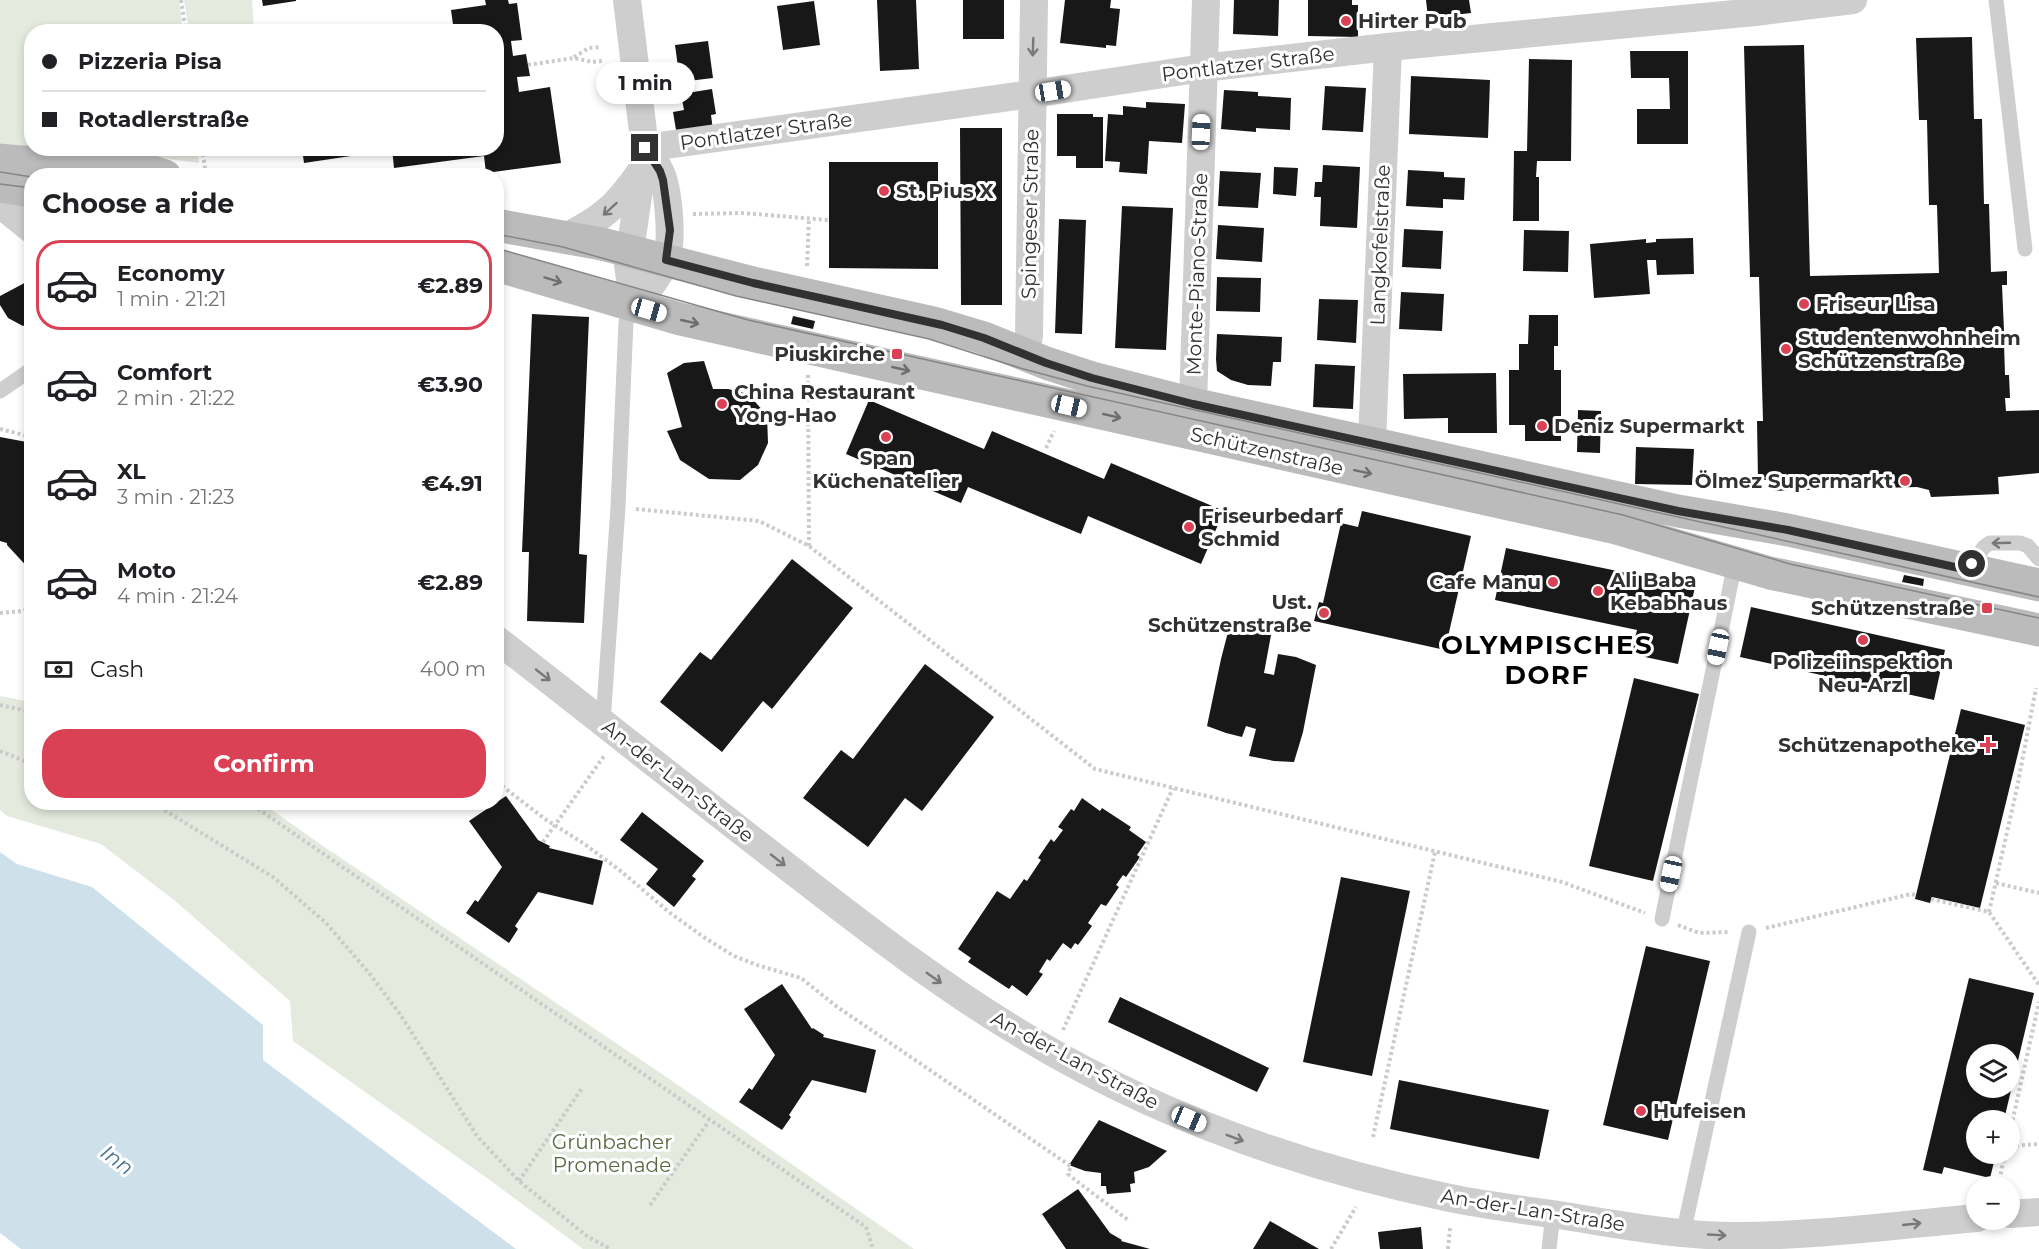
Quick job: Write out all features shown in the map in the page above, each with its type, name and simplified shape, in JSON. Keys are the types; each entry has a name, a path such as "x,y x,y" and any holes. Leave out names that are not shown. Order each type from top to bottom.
{"street":[{"path":"627,0 643,158 629,250 628,275 634,306"},
{"name":"Spingeser Straße","path":"1026,355 1029,335 1034,0"},
{"name":"Monte-Piano-Straße","path":"1193,404 1206,0"},
{"name":"Pontlatzer Straße","path":"643,158 1203,68 1755,6 1853,0"},
{"name":"Langkofelstraße","path":"1372,442 1388,47"},
{"path":"567,236 612,208 643,158"},
{"path":"634,306 653,282 666,260 670,230 660,171 643,158"},
{"path":"0,160 128,168"},
{"path":"0,186 24,190"},
{"path":"0,204 24,224"},
{"name":"Schützenstraße","path":"504,226 567,236 753,283 942,325 1100,380 1193,404 1678,511 1788,530 2039,585"},
{"name":"Schützenstraße","path":"504,267 687,321 1616,528 1770,573 2039,630"},
{"name":"An-der-Lan-Straße","path":"504,645 898,952 953,992 1052,1053 1179,1115 1282,1154 1370,1180 1454,1199 1683,1234 1828,1240 1966,1220"},
{"path":"2020,1213 2039,1212"}],"lane":[{"path":"1996,0 2025,249"},
{"path":"603,722 618,507 626,322 634,306"},
{"path":"0,391 24,374"},
{"path":"1968,570 1984,547 1990,543 2020,543 2028,546 2039,559"},
{"path":"1662,919 1735,563"},
{"path":"1683,1234 1749,932"},
{"path":"1549,1249 1553,1214"}],"path":[{"path":"181,0 185,24"},
{"path":"574,58 590,48 600,46"},
{"path":"528,65 574,58 592,62 602,61"},
{"path":"203,156 205,168"},
{"path":"689,214 742,213 829,220"},
{"path":"807,275 809,219"},
{"path":"808,370 809,546"},
{"path":"1046,448 1056,426"},
{"path":"0,429 23,436 22,441"},
{"path":"618,507 759,521 809,546 1095,769 1562,882 1699,933 1749,932 1911,894 1916,895"},
{"path":"0,614 24,611"},
{"path":"1989,912 2017,788 2036,688"},
{"path":"0,705 24,710"},
{"path":"0,751 24,761"},
{"path":"543,842 605,755"},
{"path":"504,788 622,873 670,913 705,938 734,956 801,978 836,1006 1071,1166 1068,1174 1128,1220"},
{"path":"1052,1053 1173,788"},
{"path":"164,810 273,877 326,922 400,1014 477,1136 519,1181 588,1237 611,1249"},
{"path":"260,810 866,1227 873,1249"},
{"path":"1373,1137 1436,852"},
{"path":"1996,883 2039,893"},
{"path":"1931,899 1989,912 2039,985"},
{"path":"2015,1110 2036,1027 2039,1002"},
{"path":"519,1181 582,1088"},
{"path":"650,1205 709,1121"},
{"path":"2020,1145 2039,1144"},
{"path":"1331,1249 1356,1207"},
{"path":"1448,1249 1450,1228"}],"green space":[{"path":"0,0 179,0 182,24 24,24 24,148 0,146"},
{"path":"184,0 252,0 254,24 188,24"},
{"path":"144,156 198,156 199,163"},
{"name":"Grünbacher Promenade","path":"0,696 24,701 24,810 272,810 662,1074 914,1249 583,1249 293,1041 290,1001 174,900 101,844 7,816 0,810"}],"water":[{"name":"Inn","path":"0,852 17,864 92,887 263,1025 263,1060 516,1249 21,1249 0,1233"}],"building":[{"path":"262,0 296,0 296,1 263,6"},
{"path":"485,0 508,0 509,4 517,3 522,40 511,41 513,56 526,54 530,76 517,77 519,92 550,87 561,163 504,171 504,168 485,168 484,156 504,156 504,24 453,24 451,10 486,5"},
{"path":"877,0 916,0 919,69 880,71"},
{"path":"963,0 1004,0 1004,39 963,39"},
{"path":"1065,0 1111,0 1110,8 1120,9 1116,46 1106,45 1106,48 1060,43"},
{"path":"1234,0 1279,0 1278,36 1233,34"},
{"path":"1308,0 1352,0 1352,5 1358,5 1358,37 1308,36"},
{"path":"1426,0 1469,0 1471,13 1428,18"},
{"path":"814,1 820,45 783,50 777,6"},
{"path":"1972,37 1974,119 1982,119 1984,204 1989,204 1991,272 2007,271 2007,285 2002,285 2004,331 2008,331 2008,343 2004,343 2005,375 2009,375 2010,398 2005,398 2006,411 2039,410 2039,473 1998,477 1999,494 1931,497 1929,490 1917,487 1772,491 1772,480 1758,480 1757,421 1763,421 1759,277 1750,277 1744,46 1804,45 1810,276 1939,273 1937,205 1929,205 1927,120 1919,120 1916,38"},
{"path":"708,41 713,78 680,82 675,45"},
{"path":"1630,51 1688,51 1688,144 1637,144 1637,109 1670,109 1669,78 1631,78"},
{"path":"1529,59 1572,60 1571,161 1537,161 1539,221 1513,221 1514,151 1527,151"},
{"path":"1411,76 1490,80 1488,138 1409,134"},
{"path":"1325,86 1366,88 1363,132 1322,130"},
{"path":"712,89 716,114 711,115 713,130 677,136 673,112 684,110 681,94"},
{"path":"1224,90 1258,92 1258,96 1291,98 1290,130 1256,128 1256,132 1221,129"},
{"path":"1146,102 1185,104 1182,143 1149,141 1147,174 1119,172 1120,162 1105,161 1108,114 1123,115 1123,106 1146,108"},
{"path":"1057,114 1093,114 1093,117 1103,117 1103,168 1076,168 1076,156 1057,156"},
{"path":"960,128 1002,128 1002,305 961,305"},
{"path":"303,156 351,156 304,163"},
{"path":"393,156 484,156 394,168"},
{"name":"St. Pius X","path":"829,162 938,162 938,269 829,268"},
{"path":"1323,165 1360,167 1357,228 1320,226 1321,197 1314,197 1315,182 1322,182"},
{"path":"1274,167 1298,168 1296,196 1273,194"},
{"path":"1408,170 1444,172 1444,177 1465,178 1464,200 1443,199 1443,208 1406,206"},
{"path":"1220,171 1261,173 1258,208 1218,206"},
{"path":"1122,206 1173,208 1166,350 1115,348"},
{"path":"1059,219 1086,220 1082,334 1055,333"},
{"path":"1218,225 1264,228 1262,262 1216,259"},
{"path":"1404,229 1443,231 1441,269 1402,267"},
{"path":"1524,230 1569,231 1568,272 1523,271"},
{"path":"1693,238 1694,274 1657,275 1656,260 1647,260 1650,294 1594,298 1590,244 1646,239 1646,243 1656,242 1656,239"},
{"path":"1217,277 1261,278 1260,312 1216,311"},
{"path":"24,283 24,325 8,318 0,305 0,296"},
{"path":"1401,292 1444,294 1442,331 1399,329"},
{"path":"1319,299 1358,300 1356,343 1317,340"},
{"path":"532,314 589,317 579,554 587,555 584,623 527,621 529,552 522,552"},
{"path":"1529,315 1558,315 1558,346 1554,346 1554,370 1561,370 1561,441 1525,441 1525,425 1509,425 1509,370 1519,370 1519,344 1528,344"},
{"path":"793,316 815,321 813,329 791,324"},
{"path":"1217,334 1282,337 1281,362 1273,362 1271,386 1248,385 1231,380 1217,371"},
{"path":"704,361 713,389 728,389 748,394 767,415 768,443 758,465 740,480 709,479 680,460 667,431 682,427 667,373 684,363"},
{"path":"1315,364 1355,366 1353,409 1313,407"},
{"path":"1496,373 1497,433 1448,433 1448,418 1404,419 1403,374"},
{"path":"869,400 984,449 992,431 1104,479 1111,463 1224,511 1201,564 1088,516 1081,534 968,487 961,503 846,454"},
{"path":"1578,410 1601,411 1600,453 1577,452"},
{"path":"0,437 24,442 24,563 7,543 0,541"},
{"path":"1636,447 1694,449 1692,485 1635,484"},
{"path":"1362,511 1471,536 1445,650 1314,621 1319,602 1323,603 1341,523 1358,527"},
{"path":"1506,548 1695,587 1678,664 1631,654 1637,630 1495,600"},
{"path":"792,559 853,608 772,709 763,701 722,752 660,702 700,652 711,660"},
{"path":"1904,575 1924,579 1923,586 1902,582"},
{"path":"1751,607 1945,650 1934,700 1740,657"},
{"path":"1229,628 1271,635 1264,673 1274,675 1278,654 1296,657 1316,665 1303,732 1294,762 1249,756 1256,729 1246,726 1242,737 1207,726"},
{"path":"925,664 994,717 922,811 905,798 868,847 803,798 841,750 853,759"},
{"path":"1634,678 1699,694 1653,881 1589,866"},
{"path":"1961,709 2025,725 1980,908 1932,897 1930,903 1915,899"},
{"path":"506,796 538,840 550,846 549,848 603,861 593,905 538,892 515,926 518,929 509,943 466,913 475,900 478,902 502,867 469,821 485,810 504,810"},
{"path":"1082,798 1100,811 1102,808 1131,827 1129,830 1146,842 1137,855 1140,857 1126,877 1123,875 1116,885 1119,887 1106,906 1101,904 1088,923 1092,926 1078,945 1075,943 1071,949 1063,943 1050,961 1047,959 1039,972 1043,974 1027,996 1012,985 1009,989 968,962 971,958 958,949 997,891 1010,899 1024,879 1027,881 1041,860 1038,858 1051,839 1054,842 1063,830 1058,827 1071,809 1074,811"},
{"path":"642,812 704,861 692,876 696,879 674,907 646,884 658,869 620,840"},
{"path":"1341,877 1410,891 1372,1076 1303,1062"},
{"path":"1646,946 1710,961 1668,1140 1603,1125"},
{"path":"1969,978 2034,993 2020,1052 2020,1044 1966,1044 1966,1098 2009,1098 2006,1110 1966,1110 1966,1164 1994,1164 1990,1176 1944,1167 1942,1174 1923,1170"},
{"path":"782,984 812,1029 824,1035 823,1037 876,1050 866,1093 812,1080 782,1130 739,1102 749,1088 752,1090 775,1055 744,1009"},
{"path":"1120,997 1269,1068 1257,1092 1108,1022"},
{"path":"1399,1080 1549,1110 1539,1159 1390,1129"},
{"path":"1099,1120 1167,1151 1149,1167 1134,1172 1135,1183 1130,1184 1131,1192 1107,1194 1106,1186 1101,1186 1101,1173 1085,1171 1069,1165"},
{"path":"1078,1189 1110,1233 1121,1241 1150,1249 1066,1249 1042,1214"},
{"path":"1270,1221 1319,1249 1253,1249"},
{"path":"1421,1227 1423,1249 1380,1249 1378,1232"}],"tram line":[{"path":"0,172 24,176"},
{"path":"0,184 24,187"},
{"path":"504,236 563,247 736,296 929,339 1020,368 1087,386 2039,597"},
{"path":"504,250 748,320 1623,515 1790,564 2039,618"}],"place":[{"name":"Hirter Pub","path":"1346,21"},
{"name":"St. Pius X","path":"884,191"},
{"name":"Friseur Lisa","path":"1804,304"},
{"name":"Studentenwohnheim Schützenstraße","path":"1786,349"},
{"name":"Piuskirche","path":"897,354"},
{"name":"China Restaurant Yong-Hao","path":"722,404"},
{"name":"Deniz Supermarkt","path":"1542,426"},
{"name":"Span Küchenatelier","path":"886,437"},
{"name":"Ölmez Supermarkt","path":"1905,481"},
{"name":"Friseurbedarf Schmid","path":"1189,527"},
{"name":"Cafe Manu","path":"1553,582"},
{"name":"Ali Baba Kebabhaus","path":"1598,591"},
{"name":"Schützenstraße","path":"1987,608"},
{"name":"Ust. Schützenstraße","path":"1324,613"},
{"name":"Polizeiinspektion Neu-Arzl","path":"1863,640"},
{"name":"Schützenapotheke","path":"1988,745"},
{"name":"Hufeisen","path":"1641,1111"}],"district":[{"name":"OLYMPISCHES DORF","path":"1547,660"}],"route":[{"path":"645,148 663,180 670,230 666,260 753,283 942,325 1092,378 1193,404 1678,511 1788,530 1968,570 1972,564"}]}
